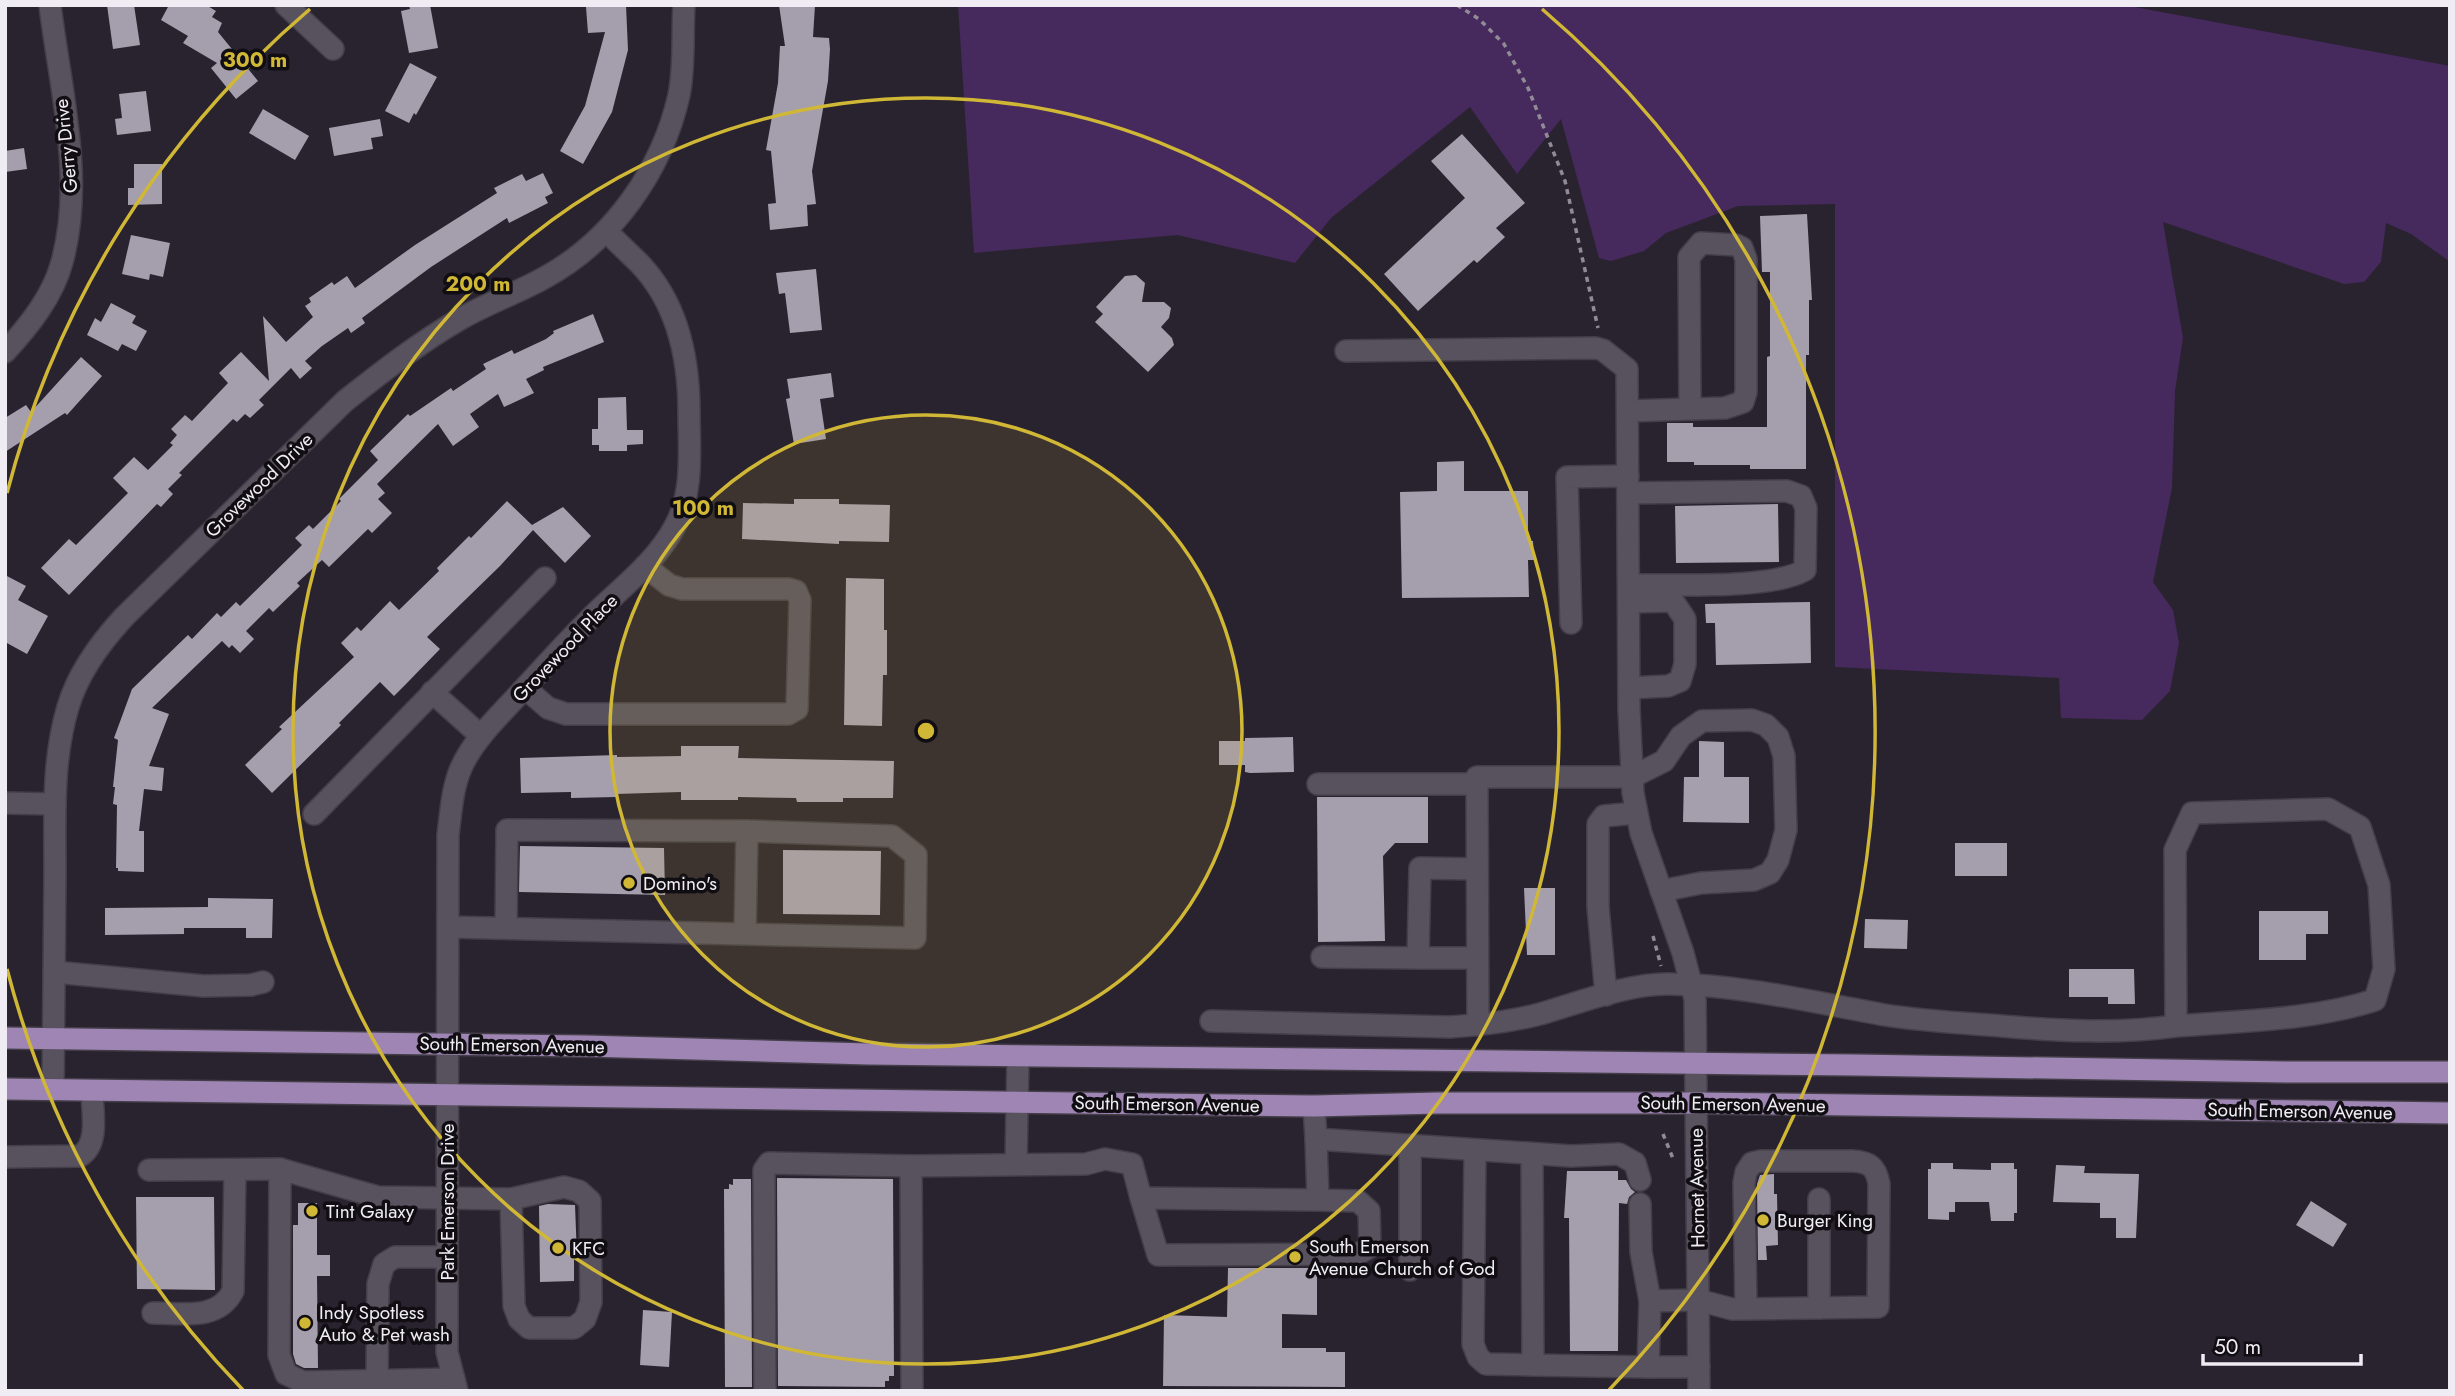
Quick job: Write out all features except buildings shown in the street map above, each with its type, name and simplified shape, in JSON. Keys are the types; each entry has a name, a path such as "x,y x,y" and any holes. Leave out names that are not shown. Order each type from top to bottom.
{"main road":[{"name":"South Emerson Avenue","path":"5,1038 447,1043 1018,1056 2450,1072"},
{"name":"South Emerson Avenue","path":"5,1089 1314,1106 1696,1102 2450,1113"}],"street":[{"name":"Gerry Drive","path":"5,352 31,323 51,289 62,262 69,233 71,164 50,5"},
{"path":"286,5 333,49"},
{"name":"Grovewood Drive","path":"53,1090 55,804 59,744 74,690 93,655 124,617 331,414 382,370 464,316 545,278 577,257 606,231 644,183 673,118 683,69 684,5"},
{"name":"Grovewood Place","path":"447,1095 448,835 451,802 462,766 481,736 581,627 645,566 676,526 687,490 690,469 684,349 668,304 640,264 606,231"},
{"path":"1628,402 1690,409 1725,408 1743,402 1746,392 1746,258 1742,248 1736,245 1701,243 1689,257 1690,409"},
{"path":"1346,351 1596,348 1603,350 1627,369 1632,778 1636,813 1661,891 1701,883 1754,880 1770,873 1778,860 1786,830 1784,756 1778,737 1766,725 1752,720 1702,721 1681,736 1664,761 1632,778 1477,778 1478,1025"},
{"path":"1571,623 1567,477 1628,485 1787,491 1801,496 1806,508 1805,570 1795,576 1629,593"},
{"path":"525,688 548,708 566,714 788,715 797,709 800,600 796,591 682,589 669,585 645,566"},
{"path":"314,814 545,578"},
{"path":"1629,593 1673,601 1685,619 1685,664 1680,681 1668,686 1629,688"},
{"path":"432,692 481,736"},
{"path":"1318,784 1477,784"},
{"path":"5,803 55,804"},
{"path":"1211,1021 1450,1027 1478,1025 1536,1015 1653,985 1746,989 1923,1020 2047,1030 2146,1030 2349,1009 2375,1000 2384,969 2379,885 2360,827 2328,809 2192,813 2175,850 2176,1026"},
{"path":"1606,995 1598,907 1598,824 1604,816 1636,813"},
{"path":"448,927 915,938 916,855 891,836 747,831 507,830 506,928"},
{"path":"745,934 747,831"},
{"path":"1418,958 1420,869 1477,869"},
{"name":"Hornet Avenue","path":"1661,891 1683,953 1696,1014 1699,1391"},
{"path":"1322,957 1477,958"},
{"path":"54,972 204,986 251,985 263,982"},
{"path":"1016,1164 1018,1056"},
{"path":"5,1157 80,1156 89,1151 92,1140 92,1091"},
{"name":"Park Emerson Drive","path":"447,1095 447,1352 455,1385"},
{"path":"1314,1106 1318,1200"},
{"path":"1316,1139 1571,1156 1619,1154 1635,1163 1640,1180"},
{"path":"1410,1145 1410,1270"},
{"path":"1475,1151 1473,1345 1478,1357 1486,1364 1699,1367"},
{"path":"1532,1154 1533,1365"},
{"path":"765,1391 764,1170 769,1163 911,1166 1086,1164 1105,1159 1132,1164 1141,1198 1158,1255 1358,1254 1370,1247 1369,1211 1358,1201 1141,1198"},
{"path":"1650,1301 1698,1300 1732,1309 1746,1309 1878,1307 1879,1184 1872,1165 1852,1161 1752,1163 1746,1171 1744,1183 1746,1309"},
{"path":"911,1166 912,1391"},
{"path":"280,1169 279,1355 286,1374 303,1382 377,1380 455,1385"},
{"path":"149,1170 280,1169 378,1197 511,1199 564,1187 579,1191 590,1201 592,1302 585,1319 574,1328 529,1328 519,1319 514,1306 511,1199"},
{"path":"152,1313 212,1312 227,1302 233,1290 235,1170"},
{"path":"1819,1199 1819,1308"},
{"path":"1640,1204 1641,1252 1650,1301 1648,1367"},
{"path":"377,1380 378,1284 384,1264 395,1257 447,1257"}],"shaded area":[{"path":"958,5 2124,5 2450,66 2450,270 2449,261 2411,234 2386,223 2381,262 2364,282 2344,284 2163,222 2183,338 2175,391 2172,488 2153,582 2173,610 2179,643 2170,691 2142,720 2061,718 2059,678 1835,667 1835,204 1738,206 1666,233 1644,251 1611,261 1599,258 1561,119 1517,174 1470,107 1331,218 1295,263 1178,235 974,253"}],"place":[{"name":"Domino's","path":"629,883"},
{"name":"Tint Galaxy","path":"312,1211"},
{"name":"Burger King","path":"1763,1220"},
{"name":"KFC","path":"558,1248"},
{"name":"South Emerson Avenue Church of God","path":"1295,1257"},
{"name":"Indy Spotless Auto & Pet wash","path":"305,1323"}]}
